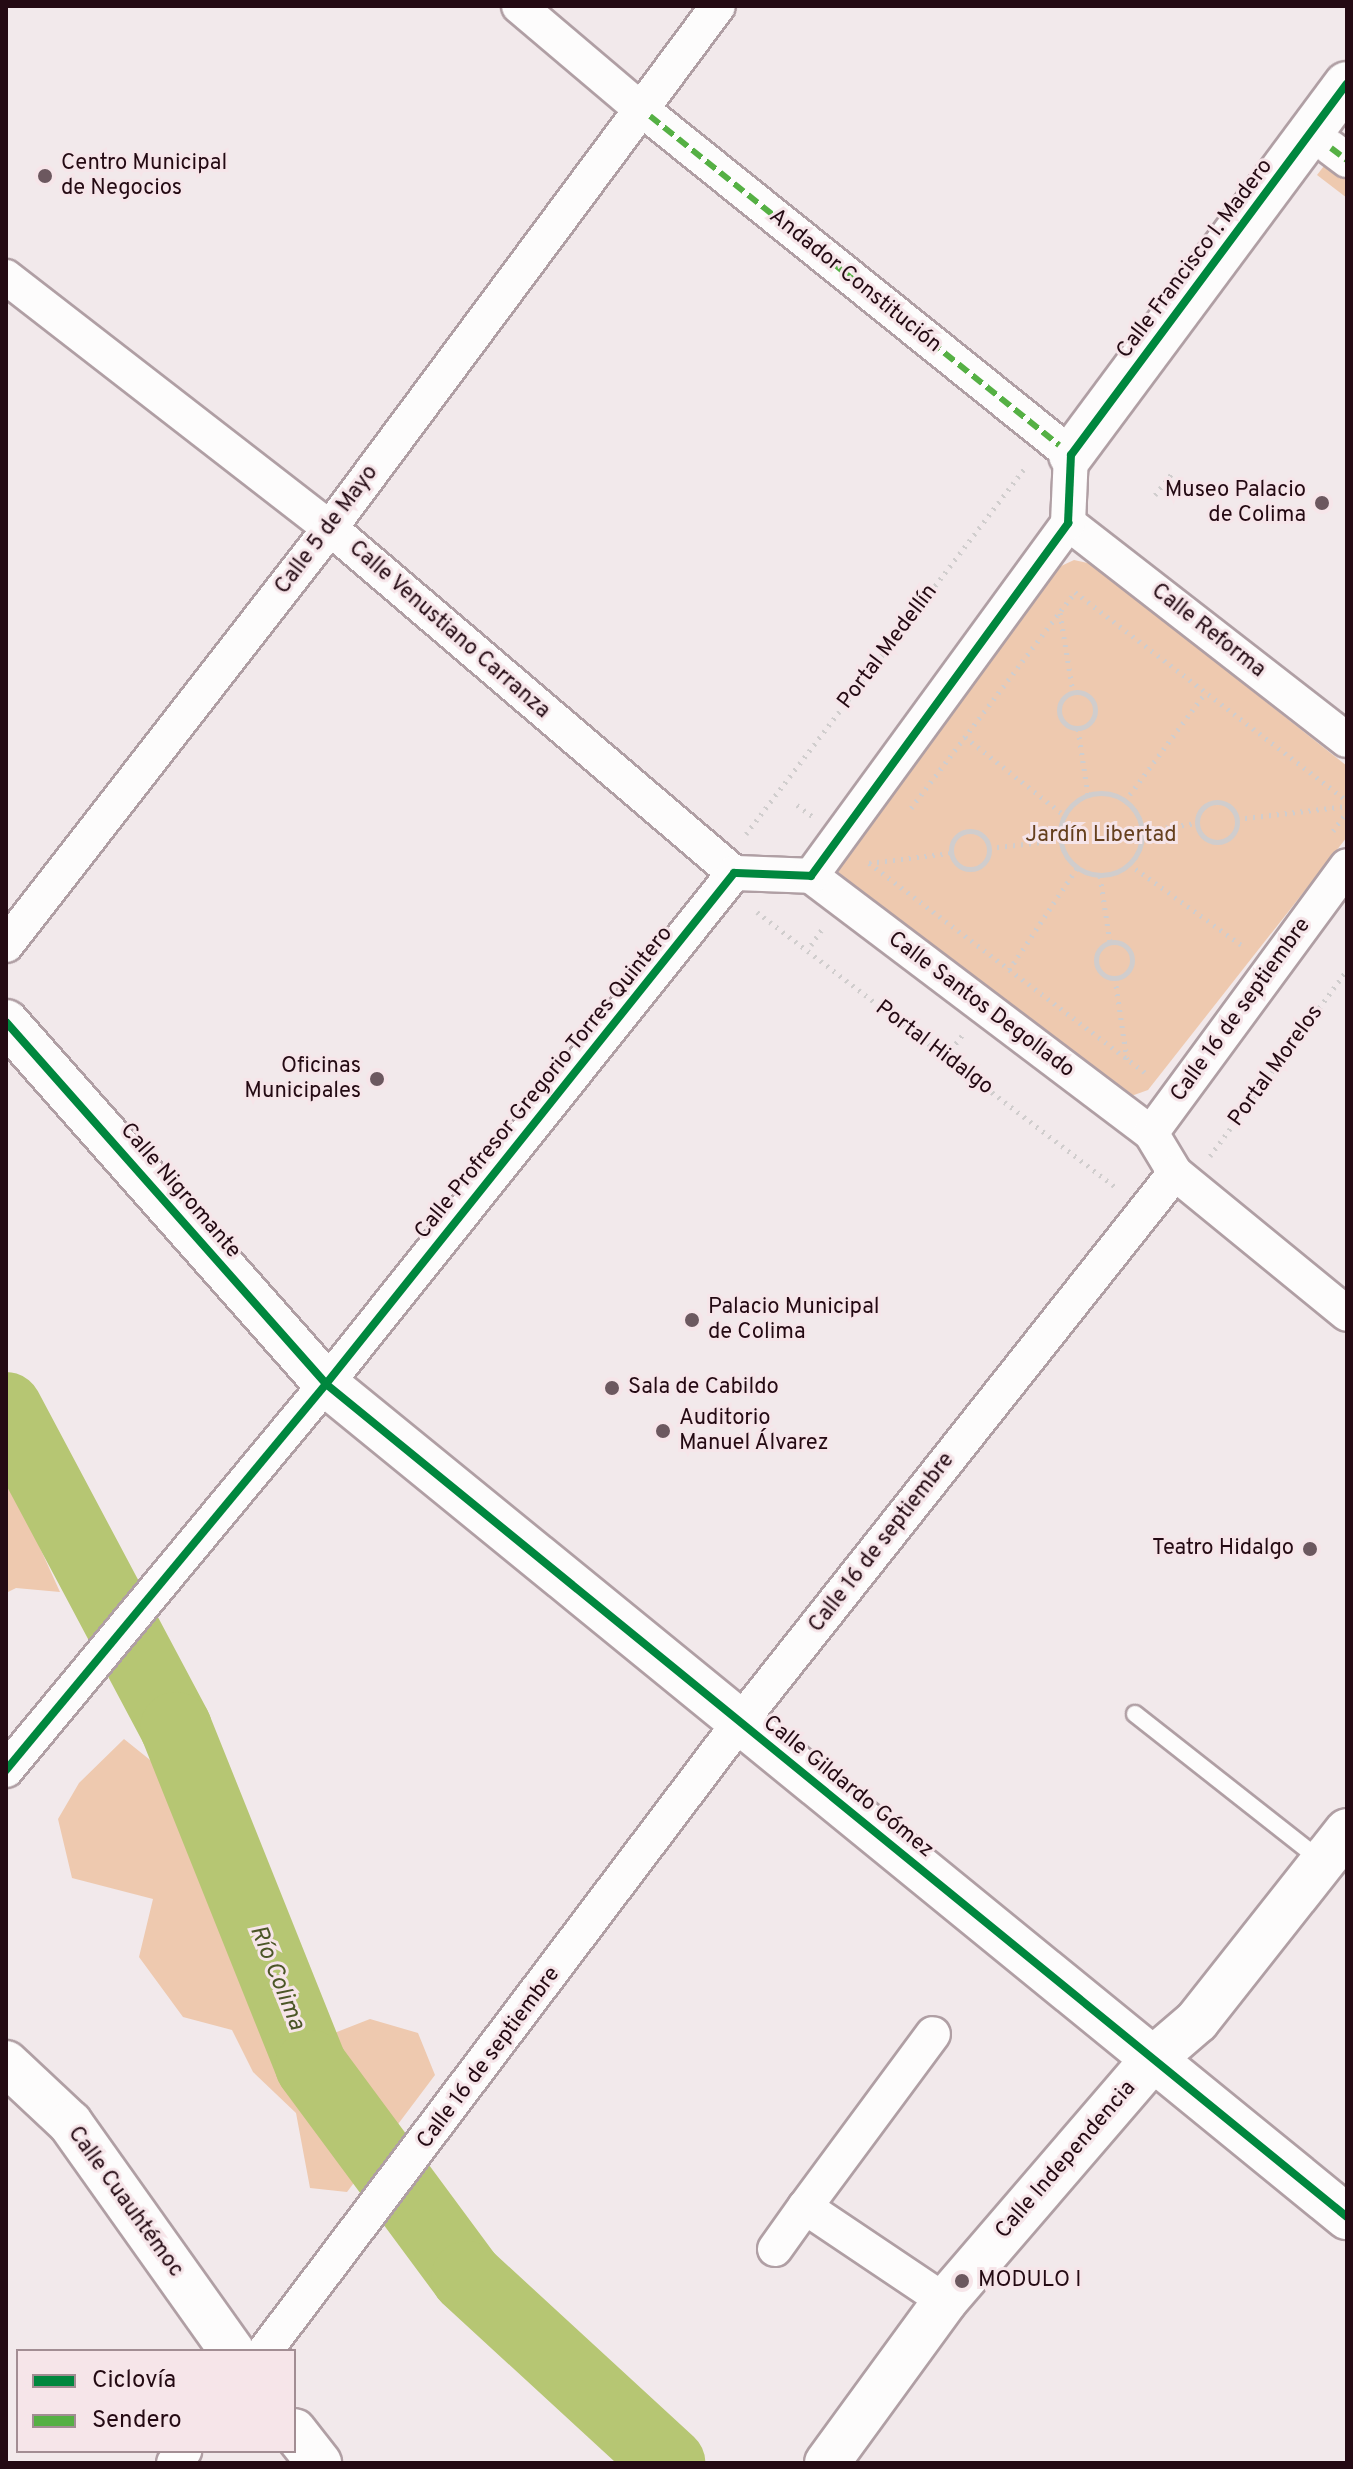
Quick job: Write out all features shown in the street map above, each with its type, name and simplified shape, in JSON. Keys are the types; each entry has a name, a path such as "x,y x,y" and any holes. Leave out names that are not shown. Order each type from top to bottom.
{"street":[{"name":"Andador Constitución","path":"519,6 1054,453"},
{"path":"644,112 718,6"},
{"name":"Calle Francisco I. Madero","path":"1054,453 1347,84"},
{"name":"Calle 5 de Mayo","path":"6,945 330,528 644,112"},
{"name":"Calle Venustiano Carranza","path":"6,277 330,528 734,873"},
{"path":"734,873 811,876 1068,523 1054,453"},
{"name":"Calle Reforma","path":"1068,523 1347,740"},
{"name":"Calle 16 de septiembre","path":"1151,1133 1347,866"},
{"name":"Calle Profresor Gregorio Torres Quintero","path":"9,1767 326,1384 734,873"},
{"name":"Calle Santos Degollado","path":"811,876 1151,1133"},
{"name":"Calle Nigromante","path":"6,1022 326,1384"},
{"path":"1151,1133 1347,1314"},
{"name":"Calle 16 de septiembre","path":"267,2349 497,2049 740,1722 1190,1168"},
{"name":"Calle Gildardo Gómez","path":"326,1384 1347,2217"},
{"name":"Calle Independencia","path":"833,2455 945,2301 1154,2058 1197,2021 1335,1847"},
{"path":"775,2249 933,2034"},
{"name":"Calle Cuauhtémoc","path":"6,2063 70,2123 231,2349"},
{"path":"805,2207 945,2301"},
{"path":"296,2434 319,2463"}],"lane":[{"path":"1135,1714 1335,1847"}],"path":[{"path":"1155,495 1172,473"},
{"path":"908,813 1075,592 1347,803"},
{"path":"1060,612 1073,692"},
{"path":"1073,692 1090,696 1096,707 1089,724 1078,729 1063,723 1059,713 1064,697 1073,692"},
{"path":"1125,801 1206,692"},
{"path":"1078,729 1088,794"},
{"path":"965,737 1064,815"},
{"path":"1109,793 1125,801 1142,831 1129,864 1100,876 1077,868 1060,840 1064,815 1088,794 1109,793"},
{"path":"1211,802 1225,803 1237,819 1232,837 1219,842 1201,835 1197,823 1201,810 1211,802"},
{"path":"1237,819 1347,803"},
{"path":"1330,835 1347,812"},
{"path":"1142,831 1197,823"},
{"path":"968,831 984,837 989,848 981,865 969,869 957,864 951,853 957,836 968,831"},
{"path":"989,848 1060,840"},
{"path":"869,863 879,850"},
{"path":"869,863 951,853"},
{"path":"869,863 1146,1076 1155,1064"},
{"path":"1129,864 1244,947"},
{"path":"1009,970 1077,868"},
{"path":"1100,876 1110,942"},
{"path":"1235,959 1254,935"},
{"path":"1110,942 1122,943 1132,957 1127,973 1115,978 1103,975 1096,963 1099,949 1110,942"},
{"path":"1115,978 1128,1062"}],"green space":[{"path":"1347,136 1347,198 1317,175"},
{"name":"Jardín Libertad","path":"1074,560 1092,564 1347,766 1347,837 1148,1090 1134,1095 1116,1093 842,884 837,864 1059,567"},
{"path":"6,1473 60,1592 16,1588 6,1593"},
{"path":"124,1739 180,1784 244,1861 253,1955 298,1985 319,2039 370,2019 418,2033 435,2075 347,2192 310,2188 296,2113 253,2072 232,2030 183,2017 139,1957 153,1899 72,1878 58,1819 79,1783"}],"waterway":[{"name":"Río Colima","path":"6,1408 176,1728 311,2066 467,2277 669,2463"}],"marked path":[{"path":"650,116 1059,445"},
{"path":"1331,148 1347,160"}],"cycle path":[{"path":"6,1770 326,1384 734,873 811,876 1068,523 1071,455 1347,84"},
{"path":"6,1022 326,1384 1347,2217"}],"place":[{"name":"Centro Municipal de Negocios","path":"45,176"},
{"name":"Museo Palacio de Colima","path":"1322,503"},
{"name":"Oficinas Municipales","path":"377,1079"},
{"name":"Palacio Municipal de Colima","path":"692,1320"},
{"name":"Sala de Cabildo","path":"612,1388"},
{"name":"Auditorio Manuel Álvarez","path":"663,1431"},
{"name":"Teatro Hidalgo","path":"1310,1549"},
{"name":"MODULO I","path":"962,2281"}]}
